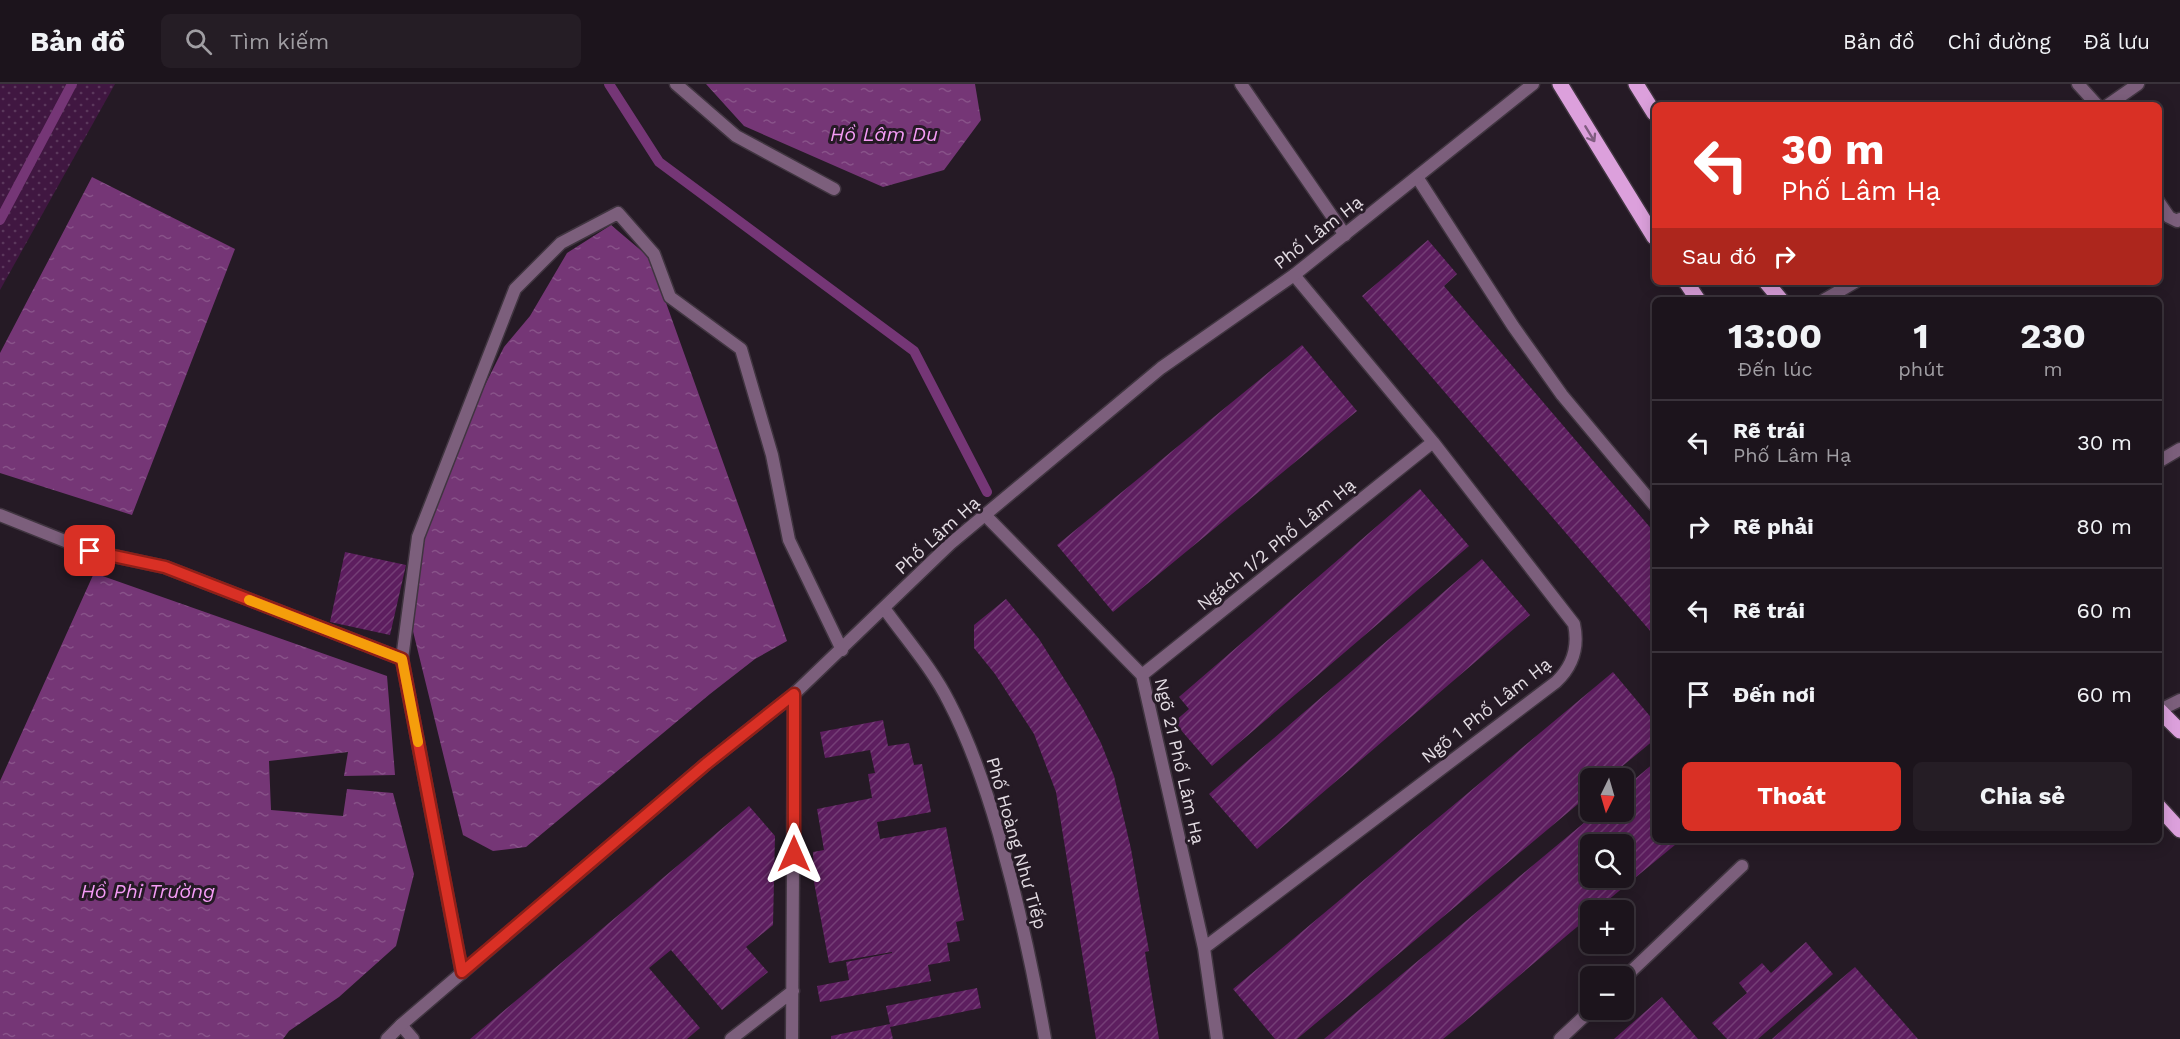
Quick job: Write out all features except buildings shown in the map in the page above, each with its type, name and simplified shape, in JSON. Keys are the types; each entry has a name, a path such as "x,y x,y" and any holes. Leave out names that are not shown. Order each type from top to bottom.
{"main road":[{"path":"1560,84 1652,234"},
{"path":"1636,84 1652,110"},
{"path":"1768,285 1778,297"},
{"path":"2162,713 2180,731"},
{"path":"2162,810 2180,830"}],"street":[{"path":"676,84 736,136 834,189"},
{"path":"1241,84 1345,235"},
{"name":"Phố Lâm Hạ","path":"387,1039 401,1024 706,764 794,694 950,544 1161,368 1294,276 1533,84"},
{"path":"2078,84 2094,102"},
{"path":"2112,102 2138,84"},
{"path":"1417,177 1513,326 1562,395 1652,503"},
{"path":"2162,207 2169,217 2177,221 2180,219"},
{"path":"462,972 402,659 418,537 515,289 561,243 618,213 654,254 670,297 741,349 772,455 789,540 842,650"},
{"name":"Ngõ 1 Phố Lâm Hạ","path":"1204,948 1556,682 1575,655 1574,624 1433,442 1294,276"},
{"path":"1829,297 1850,285"},
{"name":"Ngách 1/2 Phố Lâm Hạ","path":"1142,675 1433,442"},
{"path":"2162,460 2180,449"},
{"path":"0,515 90,551 165,567 402,659"},
{"name":"Ngõ 21 Phố Lâm Hạ","path":"986,516 1142,675 1204,948 1217,1039"},
{"name":"Phố Hoàng Như Tiếp","path":"884,608 949,701 986,789 1020,908 1045,1039"},
{"path":"792,1039 794,694"},
{"path":"2162,709 2180,700"},
{"path":"1634,969 1742,867"},
{"path":"731,1039 793,991"},
{"path":"1560,1039 1580,1020"},
{"path":"401,1024 413,1039"}],"shaded area":[{"path":"0,84 115,84 0,290"}],"water":[{"name":"Hồ Lâm Du","path":"706,84 975,84 981,120 944,170 883,187 744,126"},
{"path":"92,177 235,249 132,515 0,473 0,353"},
{"path":"611,225 650,258 787,641 755,659 710,694 526,847 493,851 463,835 410,619 416,555 456,443 504,347 530,316 567,253"},
{"name":"Hồ Phi Trường","path":"94,573 387,676 395,775 344,776 348,752 269,761 271,810 343,816 347,789 393,793 414,874 396,946 339,997 289,1031 283,1039 0,1039 0,781"}],"waterway":[{"path":"0,220 72,84"},
{"path":"609,84 659,162 914,351 987,492"}],"slow traffic":[{"path":"249,600 402,659 418,742"}],"route":[{"path":"90,551 165,567 402,659 462,972 706,764 794,694 794,854"}]}
